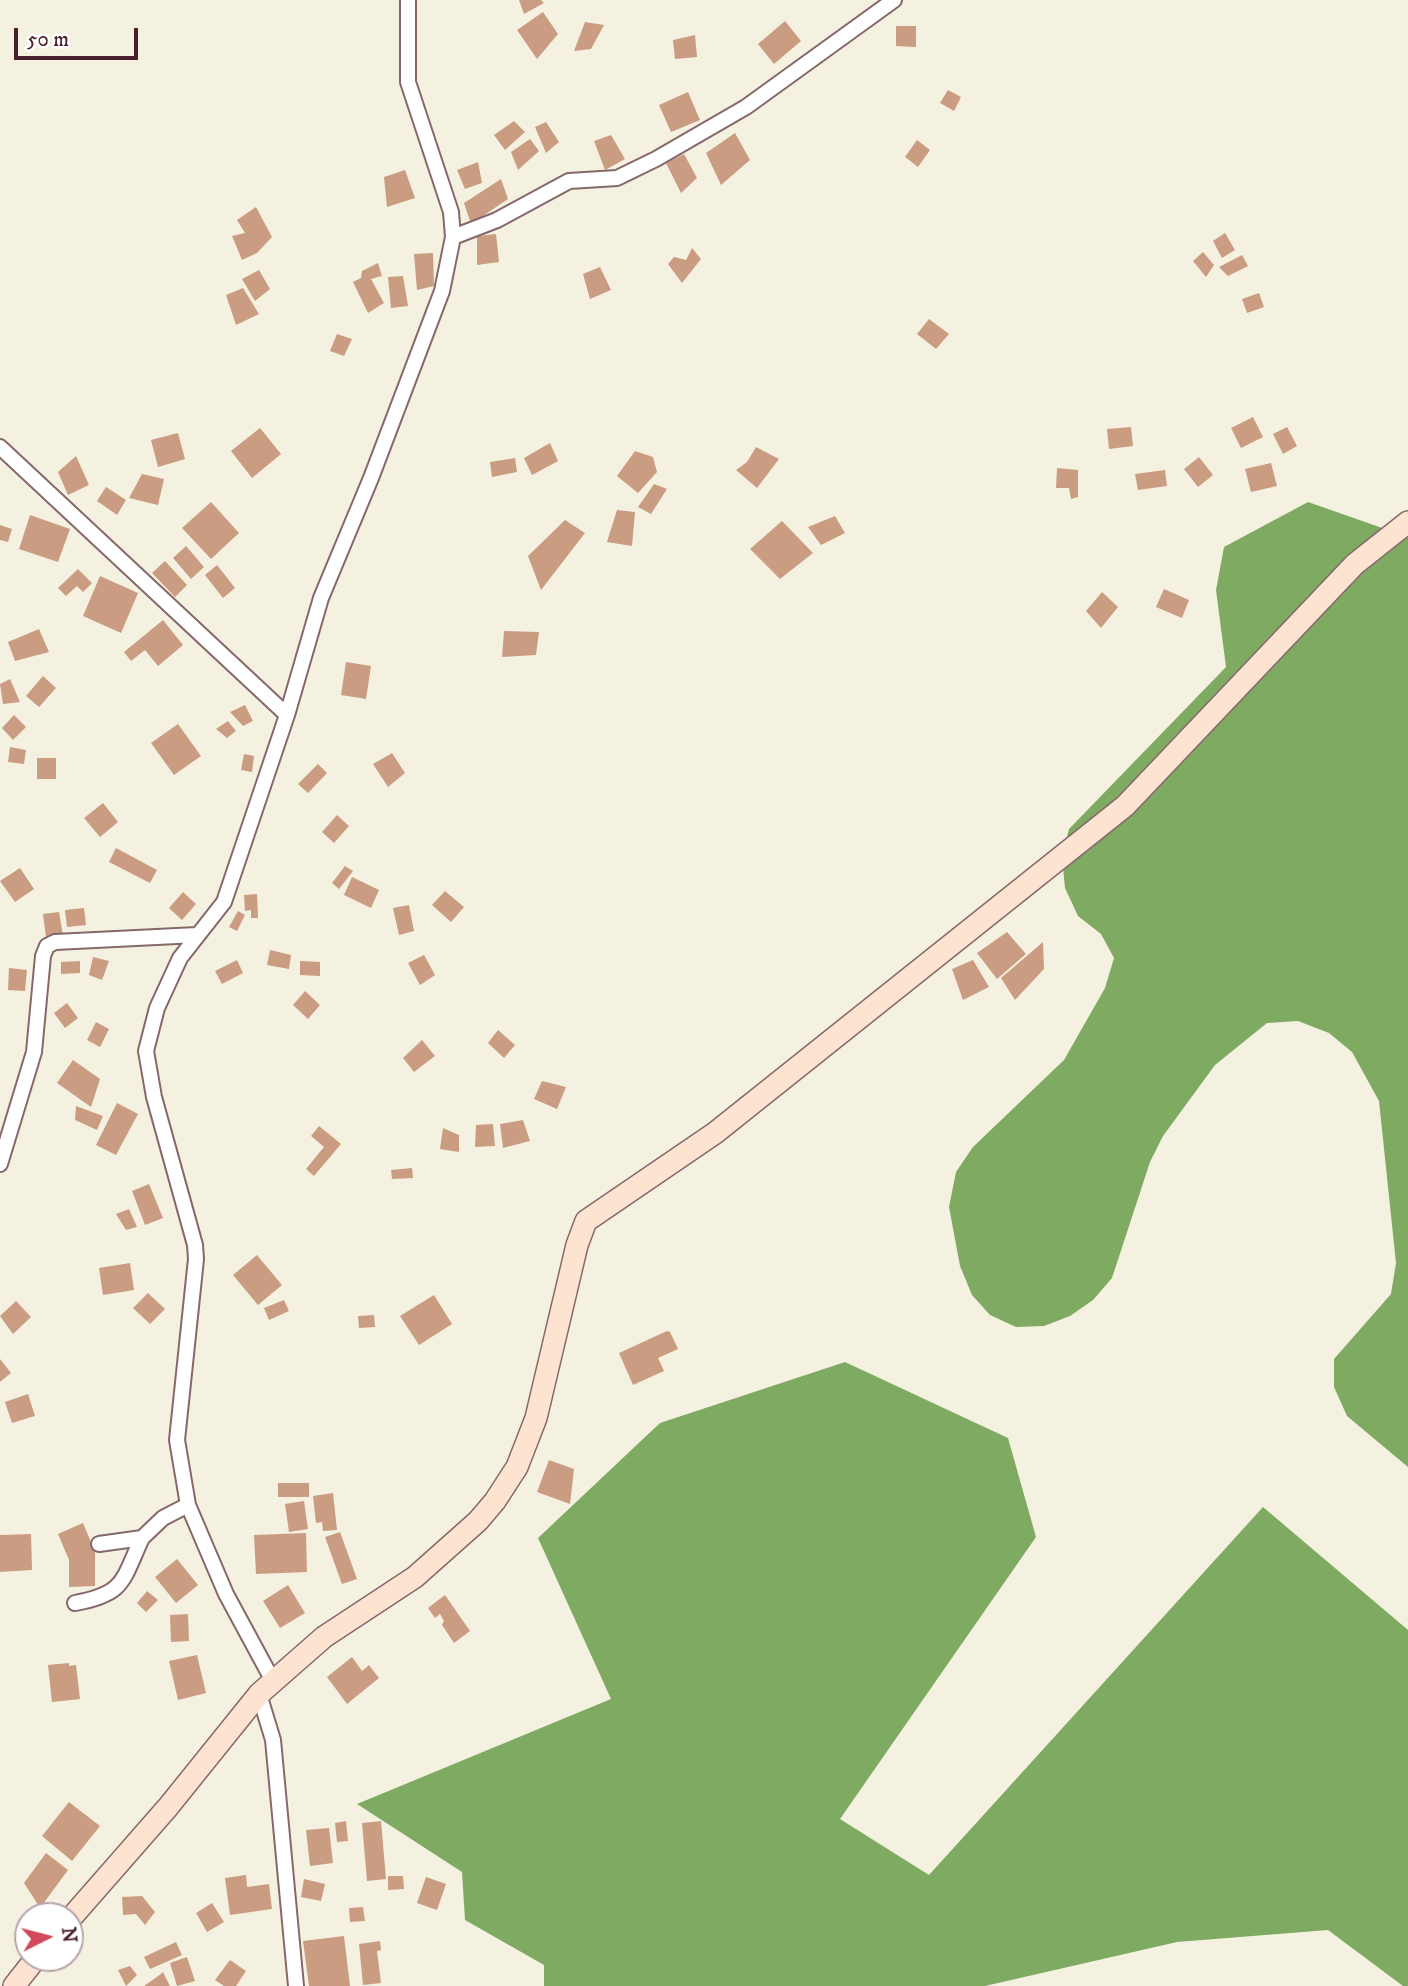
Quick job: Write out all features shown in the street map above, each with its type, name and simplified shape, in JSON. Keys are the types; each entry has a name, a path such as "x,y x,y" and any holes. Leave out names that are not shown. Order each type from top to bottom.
{"main road":[{"path":"84,1903 168,1807 266,1687 324,1637 415,1577 478,1521 495,1501 517,1467 536,1418 577,1245 586,1221 715,1133 1125,806 1355,564 1408,522"},
{"path":"14,1986 25,1972"}],"street":[{"path":"296,1986 266,1687 188,1505 177,1440 196,1259 195,1245 154,1097 146,1051 157,1008 180,958 223,902 287,715 321,598 371,478 442,291 453,237 451,212 408,82 408,0"},
{"path":"453,237 497,220 569,181 617,178 656,159 746,107 894,0"},
{"path":"0,447 287,715"},
{"path":"0,1164 34,1052 43,956 47,946 55,942 197,935"},
{"path":"75,1603 104,1598 117,1589 142,1538 163,1518 188,1505"},
{"path":"99,1544 142,1538"}],"green space":[{"path":"1308,502 1408,537 1408,1467 1347,1416 1334,1387 1334,1359 1391,1294 1396,1263 1379,1101 1352,1052 1329,1033 1298,1021 1267,1023 1215,1065 1163,1136 1150,1162 1112,1278 1093,1300 1070,1316 1044,1326 1016,1327 990,1315 972,1295 960,1266 949,1207 956,1172 973,1147 1064,1060 1105,988 1114,958 1101,934 1078,916 1065,888 1062,857 1069,829 1226,667 1216,590 1224,547"},
{"path":"845,1362 1008,1438 1036,1537 840,1819 929,1875 1263,1507 1408,1630 1408,1986 1403,1986 1328,1930 1177,1942 985,1986 544,1986 544,1965 465,1920 462,1872 357,1804 611,1699 538,1538 660,1423"}],"building":[{"path":"519,0 541,0 544,3 524,14"},
{"path":"543,12 558,34 537,59 517,30"},
{"path":"785,21 801,41 774,64 758,44"},
{"path":"585,22 604,25 591,49 574,51"},
{"path":"896,26 916,26 916,47 896,46"},
{"path":"695,35 697,57 675,59 673,40"},
{"path":"948,90 961,97 954,111 940,103"},
{"path":"688,92 700,120 671,132 659,105"},
{"path":"514,121 525,132 505,150 494,135"},
{"path":"546,122 559,142 546,153 535,127"},
{"path":"735,133 750,160 721,185 706,153"},
{"path":"611,135 625,159 605,170 594,141"},
{"path":"530,139 539,151 518,170 511,152"},
{"path":"917,140 930,150 918,167 905,157"},
{"path":"684,154 697,178 681,193 666,163"},
{"path":"478,162 482,183 465,189 457,170"},
{"path":"405,170 415,198 387,207 384,177"},
{"path":"501,179 508,199 471,224 464,203"},
{"path":"256,207 272,237 257,253 242,260 232,236 245,233 237,220"},
{"path":"1225,233 1235,250 1222,258 1213,241"},
{"path":"496,234 499,262 477,265 477,236"},
{"path":"692,248 701,259 682,283 668,264 674,257 686,260"},
{"path":"1203,252 1214,265 1206,277 1193,261"},
{"path":"433,253 434,286 417,290 414,254"},
{"path":"1242,255 1248,266 1228,276 1219,267"},
{"path":"378,263 382,276 371,279 384,303 368,313 353,282 361,278 362,271"},
{"path":"600,267 611,290 590,299 583,274"},
{"path":"259,270 270,289 255,301 242,279"},
{"path":"403,276 408,306 391,308 388,277"},
{"path":"243,288 259,314 236,325 226,295"},
{"path":"1259,293 1264,307 1247,313 1242,299"},
{"path":"929,319 949,334 936,349 917,334"},
{"path":"337,334 352,339 344,356 330,351"},
{"path":"1253,417 1263,437 1241,448 1231,428"},
{"path":"1131,427 1133,446 1109,449 1107,429"},
{"path":"1287,427 1297,446 1283,454 1273,434"},
{"path":"260,428 281,454 252,478 231,451"},
{"path":"178,433 185,459 158,467 151,440"},
{"path":"550,443 558,461 532,475 524,458"},
{"path":"756,447 779,459 757,488 736,470 747,462"},
{"path":"635,451 653,457 657,472 638,493 617,476"},
{"path":"76,456 89,485 68,495 58,472"},
{"path":"1199,457 1213,475 1198,487 1184,469"},
{"path":"515,458 517,472 492,477 490,462"},
{"path":"1271,463 1277,486 1251,492 1245,469"},
{"path":"1057,468 1078,470 1078,497 1071,499 1069,488 1056,488"},
{"path":"1165,470 1167,486 1138,490 1135,474"},
{"path":"142,474 164,479 158,505 129,498"},
{"path":"654,484 667,489 651,514 638,507"},
{"path":"106,487 126,500 117,515 97,501"},
{"path":"211,502 239,533 211,559 182,528"},
{"path":"617,510 635,512 632,546 607,542"},
{"path":"30,515 70,529 58,562 19,549"},
{"path":"835,516 845,533 821,545 808,527"},
{"path":"565,520 585,533 541,590 528,556"},
{"path":"782,521 813,553 780,579 750,549"},
{"path":"0,525 12,529 8,542 0,540"},
{"path":"186,546 204,567 191,579 173,558"},
{"path":"165,561 187,585 175,597 152,573"},
{"path":"217,565 235,588 223,598 205,575"},
{"path":"78,569 92,583 83,592 77,586 66,596 58,588"},
{"path":"100,576 138,593 121,633 83,616"},
{"path":"1164,589 1189,600 1182,618 1156,607"},
{"path":"1102,592 1118,607 1101,628 1086,611"},
{"path":"163,620 183,645 158,666 145,650 131,661 124,652"},
{"path":"39,629 49,652 15,661 8,642"},
{"path":"504,631 539,632 536,655 502,657"},
{"path":"346,662 371,666 366,699 341,695"},
{"path":"43,676 56,688 39,707 26,696"},
{"path":"10,679 20,702 3,704 0,684"},
{"path":"245,705 253,721 243,726 230,712"},
{"path":"14,715 26,727 13,740 2,728"},
{"path":"228,721 236,731 227,738 216,729"},
{"path":"178,724 201,756 174,775 151,743"},
{"path":"10,747 26,750 24,764 8,762"},
{"path":"392,753 405,773 388,787 373,764"},
{"path":"244,754 254,756 252,772 241,770"},
{"path":"37,758 56,758 56,779 37,779"},
{"path":"318,764 327,773 308,793 298,784"},
{"path":"103,803 118,822 100,837 84,818"},
{"path":"337,815 349,826 334,843 322,832"},
{"path":"116,848 157,870 150,883 109,862"},
{"path":"345,866 353,871 339,889 332,883"},
{"path":"20,868 34,889 15,902 0,881"},
{"path":"352,877 379,890 371,908 344,895"},
{"path":"445,891 464,907 451,922 432,905"},
{"path":"183,892 196,904 182,920 169,908"},
{"path":"257,894 258,918 251,918 251,910 245,911 244,895"},
{"path":"409,905 414,931 399,935 393,908"},
{"path":"84,908 86,925 67,927 65,910"},
{"path":"238,911 245,915 237,931 229,927"},
{"path":"59,912 63,935 46,938 43,914"},
{"path":"1007,932 1026,954 997,979 977,953"},
{"path":"1043,942 1044,969 1015,1000 1001,978"},
{"path":"270,950 291,955 289,969 267,965"},
{"path":"424,955 435,975 420,985 408,963"},
{"path":"93,957 109,961 102,980 89,975"},
{"path":"237,960 243,973 222,984 215,971"},
{"path":"973,960 989,987 963,1000 952,969"},
{"path":"80,961 80,973 61,974 61,962"},
{"path":"300,961 320,962 320,976 300,975"},
{"path":"9,968 27,970 25,991 8,990"},
{"path":"305,991 320,1005 308,1019 293,1005"},
{"path":"67,1003 78,1018 65,1028 54,1013"},
{"path":"96,1022 109,1029 100,1047 87,1040"},
{"path":"498,1030 515,1045 504,1058 488,1043"},
{"path":"422,1040 435,1056 414,1072 403,1058"},
{"path":"73,1060 100,1079 91,1107 57,1083"},
{"path":"542,1081 566,1087 557,1109 534,1099"},
{"path":"117,1103 138,1114 116,1155 96,1145"},
{"path":"76,1106 103,1116 97,1130 75,1120"},
{"path":"523,1120 530,1141 503,1148 500,1124"},
{"path":"493,1124 495,1146 475,1147 476,1125"},
{"path":"319,1126 341,1144 314,1176 306,1169 324,1147 311,1136"},
{"path":"443,1128 459,1135 459,1152 440,1149"},
{"path":"412,1168 413,1178 392,1179 391,1170"},
{"path":"149,1184 163,1218 145,1225 132,1191"},
{"path":"129,1209 137,1227 126,1230 116,1214"},
{"path":"257,1255 282,1285 258,1305 233,1275"},
{"path":"130,1263 134,1290 103,1295 99,1268"},
{"path":"148,1293 165,1309 150,1324 133,1308"},
{"path":"434,1295 452,1324 419,1345 400,1316"},
{"path":"284,1300 289,1311 269,1320 264,1308"},
{"path":"16,1301 31,1317 13,1334 0,1316"},
{"path":"374,1315 375,1327 359,1328 358,1316"},
{"path":"667,1331 678,1349 658,1358 664,1371 633,1385 619,1353"},
{"path":"0,1359 11,1373 0,1382"},
{"path":"28,1394 35,1416 12,1423 5,1402"},
{"path":"549,1460 574,1469 570,1504 537,1492"},
{"path":"278,1483 309,1483 309,1497 278,1497"},
{"path":"333,1493 337,1530 323,1531 322,1522 316,1523 313,1496"},
{"path":"304,1501 308,1529 289,1532 285,1504"},
{"path":"83,1523 95,1552 95,1586 69,1587 69,1560 58,1534"},
{"path":"340,1532 357,1579 342,1584 325,1537"},
{"path":"306,1533 307,1572 256,1574 254,1535"},
{"path":"31,1534 32,1570 0,1572 0,1535"},
{"path":"177,1559 198,1585 176,1603 155,1577"},
{"path":"288,1585 305,1613 280,1628 263,1601"},
{"path":"147,1591 158,1600 146,1612 137,1603"},
{"path":"445,1595 470,1631 454,1643 442,1625 444,1621 440,1614 435,1618 428,1608"},
{"path":"188,1614 189,1641 171,1642 170,1615"},
{"path":"197,1655 206,1693 178,1700 169,1661"},
{"path":"352,1657 362,1671 369,1665 379,1678 347,1704 327,1677"},
{"path":"69,1663 69,1666 76,1665 80,1699 52,1702 48,1665"},
{"path":"69,1802 100,1826 72,1861 42,1836"},
{"path":"346,1821 348,1841 337,1842 335,1823"},
{"path":"381,1821 386,1879 367,1881 362,1823"},
{"path":"329,1828 333,1863 310,1866 306,1830"},
{"path":"46,1853 68,1870 44,1902 36,1902 24,1883"},
{"path":"246,1875 247,1887 269,1884 272,1909 230,1915 225,1878"},
{"path":"388,1876 403,1876 404,1889 388,1890"},
{"path":"426,1877 446,1884 437,1910 417,1903"},
{"path":"304,1879 325,1884 321,1901 301,1897"},
{"path":"142,1896 155,1912 145,1925 136,1914 123,1915 122,1897"},
{"path":"212,1903 224,1922 207,1932 196,1913"},
{"path":"363,1907 365,1921 350,1922 349,1908"},
{"path":"344,1936 350,1986 309,1986 303,1941"},
{"path":"380,1941 381,1950 377,1951 381,1983 363,1985 359,1944"},
{"path":"176,1942 182,1955 150,1969 144,1957"},
{"path":"187,1957 195,1981 177,1986 170,1963"},
{"path":"230,1960 246,1971 236,1986 224,1986 215,1980"},
{"path":"130,1966 137,1975 126,1986 118,1970"},
{"path":"163,1972 170,1986 144,1986 161,1974"}]}
